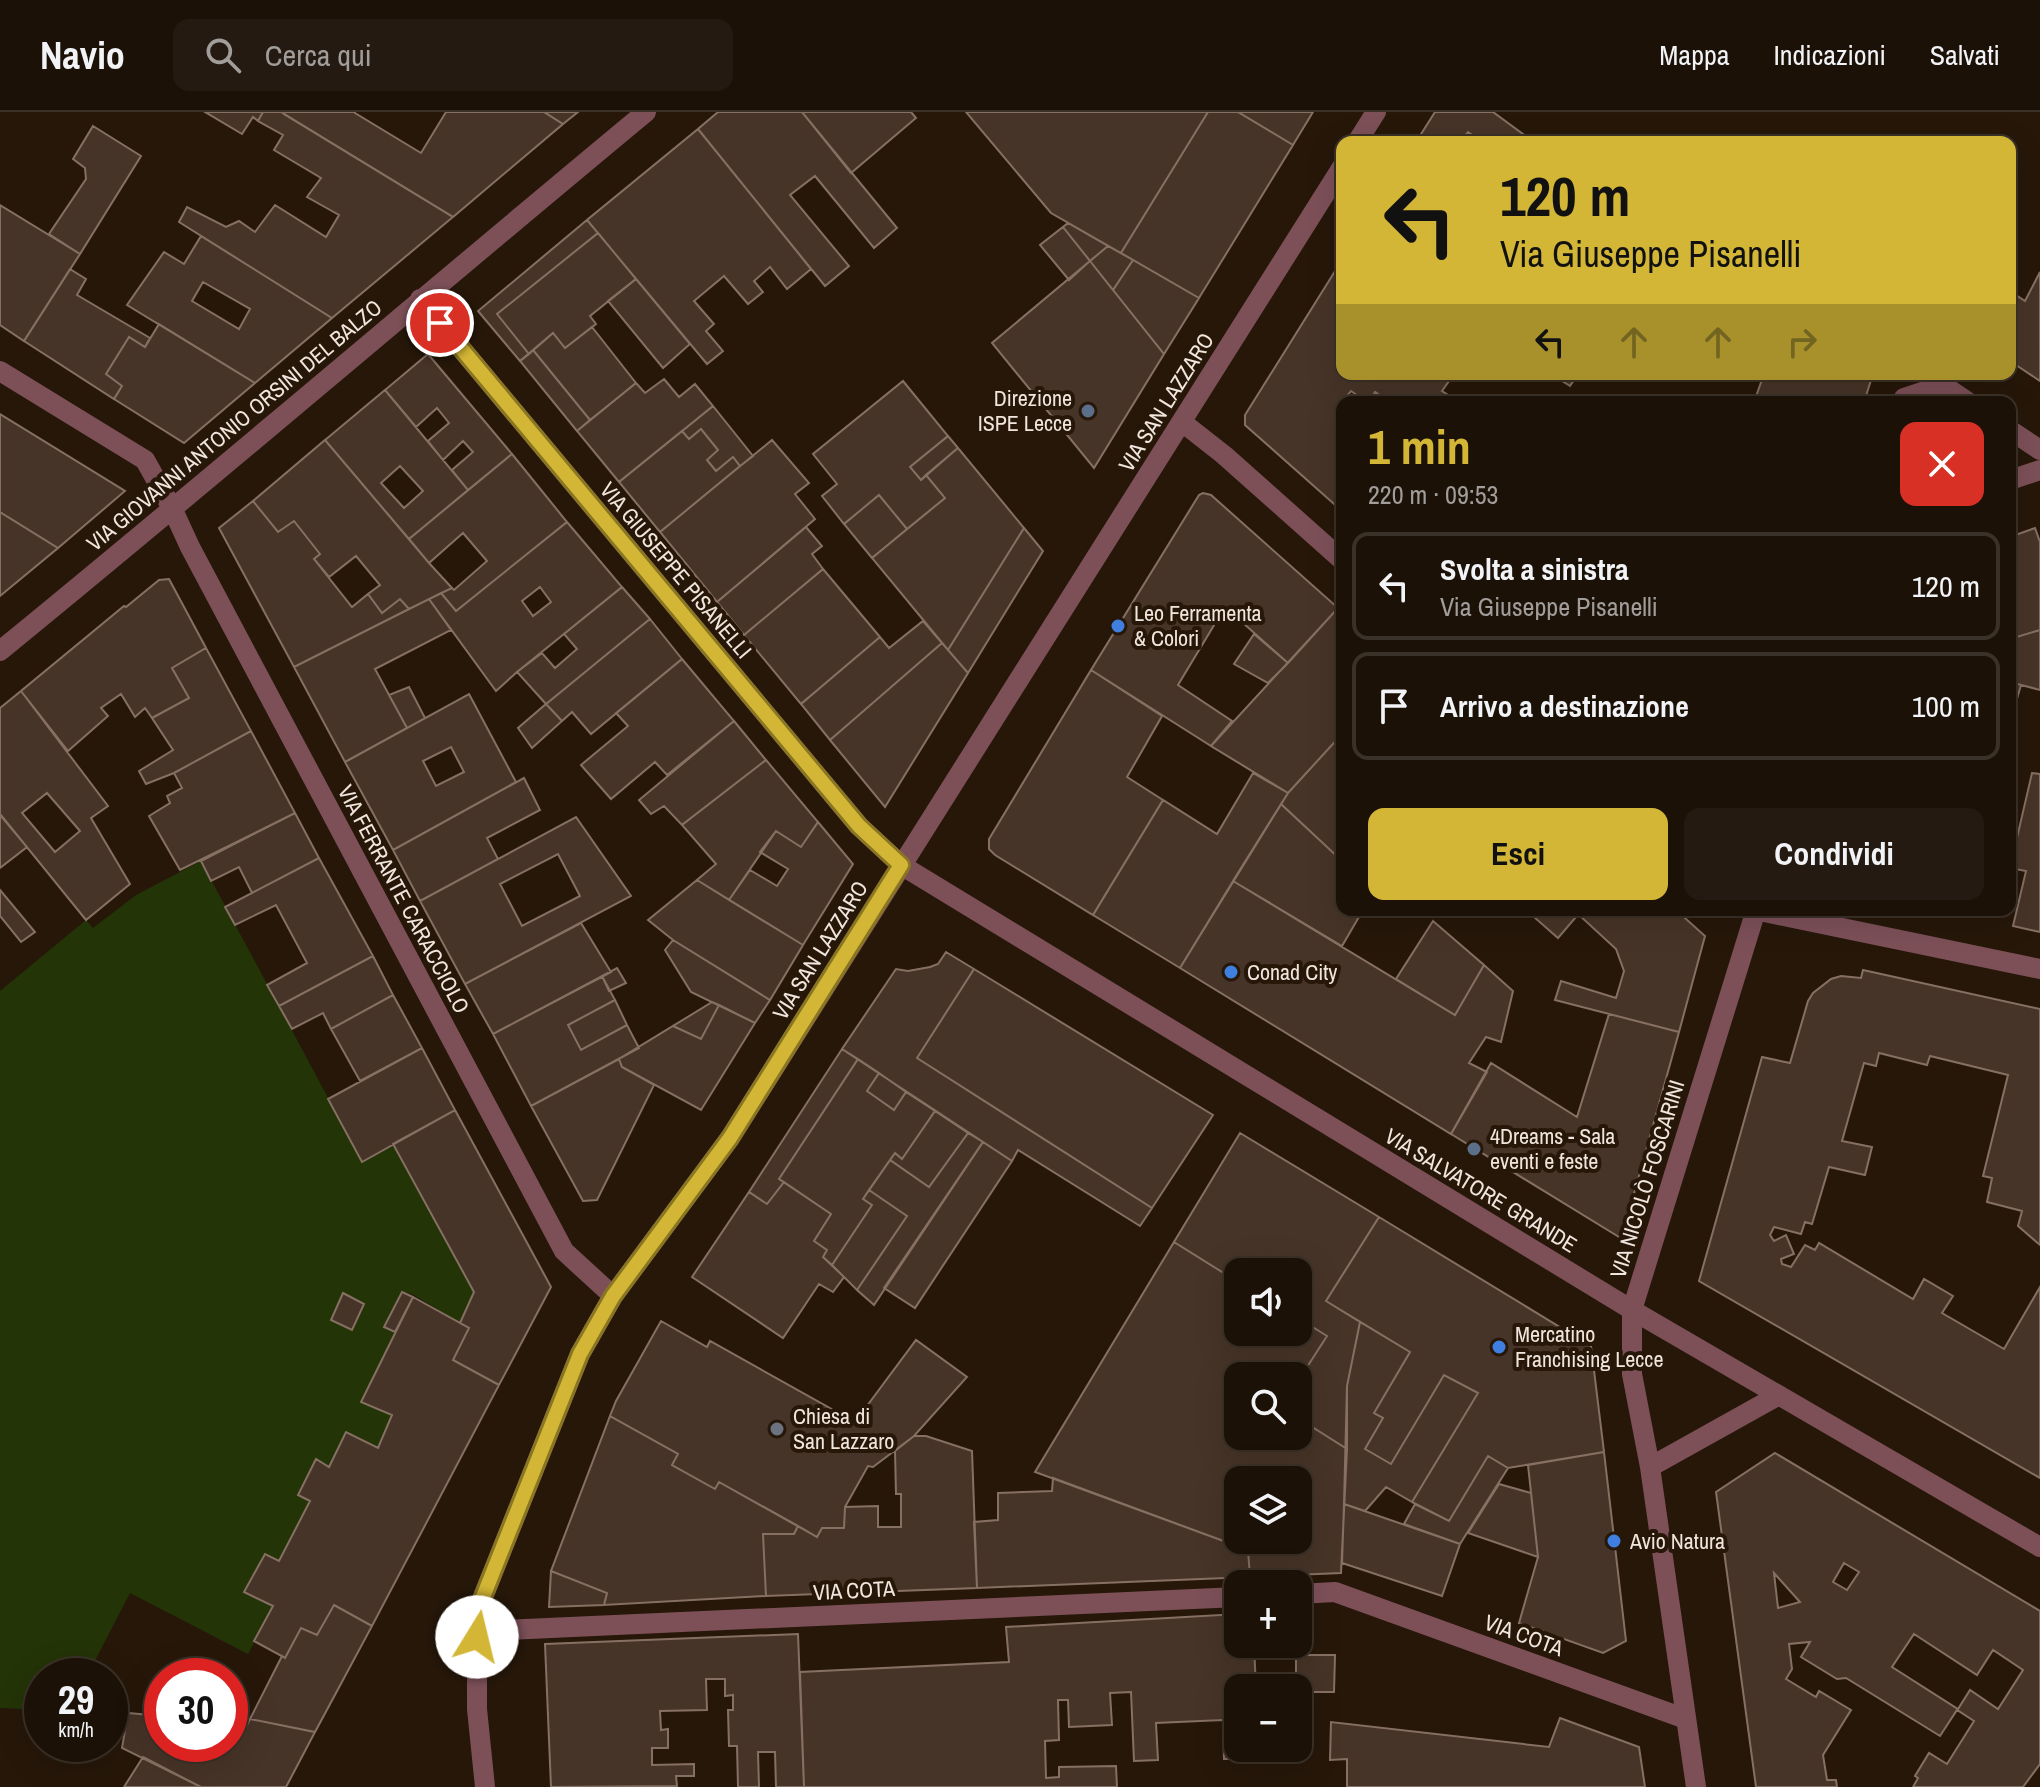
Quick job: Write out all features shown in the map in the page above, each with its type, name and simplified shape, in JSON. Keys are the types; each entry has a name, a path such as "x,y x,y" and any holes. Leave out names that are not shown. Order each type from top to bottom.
{"street":[{"name":"VIA GIOVANNI ANTONIO ORSINI DEL BALZO","path":"0,651 173,510 420,299 646,112"},
{"path":"1361,136 1376,112"},
{"name":"VIA SAN LAZZARO","path":"477,1612 580,1354 613,1296 730,1138 1336,177"},
{"name":"VIA GIUSEPPE PISANELLI","path":"420,299 849,814 901,865"},
{"name":"VIA FERRANTE CARACCIOLO","path":"0,371 145,460 564,1251 613,1296"},
{"path":"1910,396 1943,385 1959,396"},
{"path":"1182,422 1224,455 1336,555"},
{"path":"2016,434 2040,450"},
{"path":"2016,478 2040,470"},
{"name":"VIA SALVATORE GRANDE","path":"901,865 1632,1310 2040,1547"},
{"name":"VIA NICOLÒ FOSCARINI","path":"1696,1787 1650,1467 1632,1374 1632,1310 1754,916"},
{"path":"1785,916 2040,969"},
{"path":"1650,1467 1779,1395"},
{"name":"VIA COTA","path":"1312,1593 1335,1592 1686,1719"},
{"name":"VIA COTA","path":"477,1612 505,1630 1224,1598"},
{"path":"477,1612 477,1709 485,1787"}],"green space":[{"path":"201,861 362,1161 393,1144 474,1292 460,1323 412,1294 402,1292 384,1326 395,1332 361,1402 392,1415 378,1448 346,1432 329,1467 316,1459 298,1494 310,1501 279,1561 264,1554 245,1591 273,1606 248,1654 130,1593 96,1658 24,1658 24,1709 0,1708 0,991 86,920 93,928 136,895"}],"building":[{"path":"205,112 263,112 258,121 253,117 242,134"},
{"path":"263,112 281,112 453,217 332,318 179,222 187,207 226,227 239,221 255,232 275,205 326,237 339,215 307,197 321,178 274,150 283,135 258,121"},
{"path":"285,112 355,112 421,153 446,112 544,112 563,124 453,217"},
{"path":"544,112 578,112 563,124"},
{"path":"718,112 802,112 897,228 874,248 815,176 790,195 849,266 825,286 698,129"},
{"path":"802,112 911,112 916,118 851,173"},
{"path":"966,112 1208,112 1121,253 1051,213"},
{"path":"1208,112 1238,112 1293,145 1199,298 1121,253"},
{"path":"1238,112 1313,112 1293,145"},
{"path":"1435,112 1493,112 1526,136 1474,136 1468,132 1465,136 1420,136"},
{"path":"93,126 141,156 80,254 49,234 86,179 85,168 73,159"},
{"path":"698,129 811,269 787,289 770,267 754,281 763,292 748,304 724,276 694,301 714,324 706,331 723,351 707,364 587,220"},
{"path":"0,205 80,254 24,341 0,325"},
{"path":"587,220 598,233 497,314 529,354 520,361 478,311"},
{"path":"1068,223 1108,246 1090,261 1063,227"},
{"path":"1063,227 1090,261 1069,280 1040,245"},
{"path":"598,233 636,279 590,316 596,324 565,348 553,333 529,354 497,314"},
{"path":"201,236 332,318 255,383 127,305 164,252 184,264","holes":["203,282 250,309 239,329 192,301"]},
{"path":"1108,246 1133,260 1113,290 1090,261"},
{"path":"1133,260 1199,298 1164,354 1113,290"},
{"name":"Direzione ISPE Lecce","path":"1090,261 1164,354 1094,468 992,343"},
{"path":"70,269 86,279 77,295 150,338 145,347 129,337 106,374 122,386 114,399 24,341"},
{"path":"1336,270 1336,380 1450,380 1442,391 1450,396 1381,396 1375,392 1373,396 1358,396 1351,391 1347,396 1336,396 1336,506 1245,425 1245,415"},
{"path":"2040,272 2040,381 2016,365 2016,295 2025,301"},
{"path":"636,279 690,344 663,368 608,301"},
{"path":"159,324 255,383 184,443 114,399 122,386 106,374 129,337 145,347"},
{"path":"592,327 636,383 590,420 533,350 553,333 565,348"},
{"path":"533,350 590,420 577,431 520,361"},
{"path":"428,354 512,454 468,490 452,470 473,452 463,441 443,460 428,441 449,423 437,408 416,427 385,390"},
{"path":"664,379 679,397 695,384 713,406 619,482 577,431 636,383 645,393"},
{"path":"1560,380 1574,380 1570,386"},
{"path":"1762,380 1871,380 1866,396 1756,396"},
{"path":"903,381 948,436 910,467 921,480 926,475 945,498 907,529 879,495 844,524 822,496 837,484 813,454"},
{"path":"385,390 468,490 409,539 325,440","holes":["400,466 423,491 404,508 381,483"]},
{"path":"713,406 753,456 740,466 733,457 716,471 707,460 718,450 701,429 689,439 682,431"},
{"path":"0,414 125,491 58,548 0,512"},
{"path":"701,429 718,450 707,460 716,471 733,457 740,466 660,532 619,482 682,431 689,439"},
{"path":"948,436 958,448 921,480 910,467"},
{"path":"325,440 452,588 409,609 400,599 382,613 368,594 380,585 356,556 329,577 314,559 320,554 294,521 278,532 253,501"},
{"path":"772,440 809,483 795,494 815,519 717,602 660,532"},
{"path":"958,448 1024,528 948,650 872,558 945,498 926,475"},
{"path":"512,454 567,522 456,611 441,593 454,590 487,561 463,533 429,563 409,539"},
{"path":"879,495 907,529 872,558 844,524"},
{"path":"1199,495 1211,495 1336,606 1336,610 1288,663 1225,607 1178,685 1232,721 1211,746 1091,670"},
{"path":"253,501 278,532 294,521 320,554 314,559 352,607 368,594 382,613 400,599 409,609 294,667 219,528"},
{"path":"0,512 58,548 0,596"},
{"path":"567,522 622,587 496,691 429,599 441,593 456,611","holes":["540,587 551,602 533,616 522,601"]},
{"path":"806,527 822,546 812,554 823,569 744,635 717,602"},
{"path":"1024,528 1043,551 968,673 948,650"},
{"path":"2035,528 2040,542 2040,630 2016,637 2016,535"},
{"path":"823,569 880,637 801,704 744,635"},
{"path":"169,579 206,648 172,668 189,698 152,718 145,708 135,717 121,694 101,708 108,716 68,751 21,691 124,606 159,580"},
{"path":"622,587 650,619 546,704 517,672 542,653 555,668 577,649 564,634"},
{"path":"429,599 451,630 375,669 407,728 345,762 294,667"},
{"path":"1336,610 1336,741 1288,793 1211,746"},
{"path":"650,619 682,659 591,734 572,712 562,721 546,704"},
{"path":"923,621 942,643 830,740 801,704 880,637 889,648"},
{"path":"2040,630 2040,690 2016,684 2016,637"},
{"path":"1254,634 1288,663 1268,683 1234,664"},
{"path":"942,643 968,673 885,807 830,740"},
{"path":"206,648 251,731 174,773 146,784 139,771 173,750 152,718 189,698 172,668"},
{"path":"682,659 734,721 667,775 655,762 611,799 581,765 628,726 616,713"},
{"path":"1091,670 1162,716 1127,777 1163,800 1093,915 989,849 989,839"},
{"path":"2016,684 2021,685 2016,702"},
{"path":"409,687 425,718 407,728 389,695"},
{"path":"21,691 108,806 91,818 130,884 86,920 0,814 0,708","holes":["47,793 80,831 55,852 22,813"]},
{"path":"469,694 516,782 393,850 345,762","holes":["451,747 464,772 436,786 423,761"]},
{"path":"546,704 562,721 532,748 518,728"},
{"path":"734,721 766,760 682,825 664,806 651,814 639,800"},
{"path":"251,731 295,813 180,870 149,816 170,803 167,796 182,788 174,773"},
{"path":"1336,741 1336,855 1281,804"},
{"path":"766,760 818,822 801,847 776,831 729,900 697,880 716,864 682,825"},
{"path":"1253,773 1288,793 1180,968 1093,915 1163,800 1217,834"},
{"path":"2032,773 2040,774 2040,932 2013,926 2026,871 2016,869 2016,842"},
{"path":"524,778 540,810 487,838 498,859 420,901 393,850"},
{"path":"1281,804 1336,855 1336,916 1360,916 1342,946 1233,881"},
{"path":"295,813 319,858 252,893 239,867 211,881 201,861"},
{"path":"0,815 27,847 0,868"},
{"path":"576,817 631,896 465,984 420,901","holes":["558,854 580,896 522,926 500,884"]},
{"path":"818,822 853,864 803,945 729,900 750,870 777,886 788,869 760,852 776,831 801,847"},
{"path":"319,858 373,956 279,1006 267,985 307,963 276,905 235,925 225,907"},
{"path":"697,880 803,945 770,1000 673,940 648,920"},
{"path":"1233,881 1455,1015 1484,965 1513,991 1501,1042 1486,1037 1469,1063 1487,1072 1451,1134 1180,968"},
{"path":"0,890 35,932 21,942 0,916"},
{"path":"1533,916 1577,916 1558,938"},
{"path":"1580,916 1683,916 1705,936 1679,1032 1555,1000 1561,981 1616,998 1624,971 1616,949"},
{"path":"1433,921 1484,965 1455,1015 1396,979"},
{"path":"581,923 611,972 493,1034 465,984"},
{"path":"673,940 770,1000 755,1023 691,992 665,950"},
{"path":"946,952 974,969 917,1058 1152,1208 1140,1226 1018,1150 1012,1161 842,1049 896,969 908,971 930,967 938,964"},
{"path":"373,956 393,995 331,1029 323,1013 292,1029 279,1006"},
{"path":"617,968 626,983 609,991 602,976"},
{"path":"974,969 1213,1115 1152,1208 917,1058"},
{"path":"1863,970 2040,1009 2040,1245 2018,1226 2022,1211 1987,1202 1992,1178 1983,1176 2008,1075 1930,1056 1927,1065 1879,1053 1876,1066 1864,1063 1842,1141 1872,1147 1865,1175 1829,1167 1812,1224 1805,1222 1801,1234 1774,1227 1770,1235 1774,1241 1786,1235 1794,1254 1781,1259 1782,1264 1791,1267 1805,1245 1815,1250 1819,1243 1913,1299 1924,1279 1953,1296 1942,1313 2004,1349 2040,1287 2040,1478 1699,1281 1762,1057 1790,1063 1813,993 1831,979 1841,976 1861,978"},
{"path":"602,976 615,1000 568,1025 581,1050 627,1025 639,1048 531,1106 493,1034"},
{"path":"393,995 422,1048 360,1081 331,1029"},
{"path":"615,1000 627,1025 581,1050 568,1025"},
{"path":"712,1002 719,1005 701,1039 673,1026"},
{"path":"719,1005 755,1023 701,1110 622,1067 619,1059 673,1026 701,1039"},
{"path":"1609,1014 1679,1032 1624,1230 1619,1237 1451,1134 1491,1063 1577,1117"},
{"path":"422,1048 455,1110 362,1162 328,1099"},
{"path":"842,1049 858,1059 779,1179 784,1182 767,1204 749,1192"},
{"path":"619,1059 622,1067 654,1085 597,1200 583,1201 531,1106"},
{"path":"858,1059 879,1073 867,1091 894,1110 906,1092 935,1111 902,1159 895,1153 863,1199 872,1205 832,1265 823,1257 827,1250 814,1241 831,1214 779,1179"},
{"path":"879,1073 906,1092 894,1110 867,1091"},
{"path":"455,1110 551,1287 499,1385 453,1360 469,1328 460,1323 474,1292 393,1144"},
{"path":"935,1111 968,1133 929,1187 890,1160 895,1153 902,1159"},
{"path":"968,1133 983,1142 874,1305 857,1290 907,1216 869,1190 890,1160 929,1187"},
{"path":"1240,1133 1379,1217 1326,1301 1360,1322 1347,1386 1347,1449 1312,1427 1310,1362 1327,1336 1312,1327 1312,1258 1224,1258 1224,1273 1174,1242"},
{"path":"983,1142 1012,1161 915,1308 884,1288"},
{"path":"784,1182 831,1214 814,1241 827,1250 823,1257 844,1277 833,1292 819,1284 783,1338 692,1277 749,1192 767,1204"},
{"path":"869,1190 907,1216 857,1290 832,1265 872,1205 863,1199"},
{"path":"1379,1217 1591,1346 1604,1452 1508,1468 1488,1456 1449,1521 1412,1502 1478,1393 1444,1375 1391,1464 1365,1449 1383,1418 1374,1413 1410,1352 1326,1301"},
{"path":"1174,1242 1224,1273 1224,1346 1312,1346 1312,1327 1327,1336 1310,1362 1224,1362 1224,1450 1312,1450 1312,1427 1347,1449 1341,1573 1249,1570 1248,1554 1312,1554 1312,1466 1224,1466 1224,1541 1035,1472"},
{"path":"402,1292 413,1297 395,1332 384,1327"},
{"path":"343,1293 364,1304 352,1330 331,1320"},
{"path":"413,1297 469,1328 453,1360 499,1385 372,1626 334,1605 317,1635 301,1628 285,1658 254,1641 273,1606 244,1592 265,1554 279,1561 310,1501 298,1495 316,1459 329,1467 346,1432 378,1448 392,1415 361,1402"},
{"name":"Chiesa di San Lazzaro","path":"661,1321 707,1347 710,1341 855,1422 916,1340 967,1377 914,1436 873,1467 868,1466 845,1507 844,1528 822,1528 817,1537 719,1482 715,1489 672,1465 678,1454 610,1416"},
{"path":"1360,1322 1410,1352 1374,1413 1383,1418 1365,1449 1391,1464 1444,1375 1478,1393 1412,1502 1386,1487 1365,1511 1344,1504 1347,1386"},
{"path":"610,1416 678,1454 672,1465 715,1489 719,1482 798,1526 794,1534 763,1534 766,1596 604,1605 607,1593 551,1571"},
{"path":"914,1436 926,1436 972,1451 977,1588 766,1596 763,1534 794,1534 798,1526 817,1537 822,1528 844,1528 845,1507 878,1506 878,1527 901,1527 901,1494 896,1494 895,1451"},
{"path":"1604,1452 1626,1641 1603,1653 1519,1623 1538,1557 1528,1465"},
{"path":"1775,1453 2040,1611 2040,1764 2023,1787 1913,1787 1918,1778 1915,1776 1929,1753 1947,1764 1974,1721 1957,1710 1940,1736 1846,1678 1837,1679 1801,1657 1810,1642 1789,1644 1792,1669 1786,1679 1816,1697 1819,1691 1851,1710 1823,1755 1827,1780 1836,1780 1837,1787 1756,1787 1716,1492","holes":["1844,1563 1859,1572 1847,1590 1833,1582","1774,1573 1800,1602 1778,1608","1914,1634 1977,1675 1993,1650 2023,1670 1998,1709 1970,1690 1958,1709 1892,1667"]},
{"path":"1488,1456 1508,1468 1460,1544 1404,1524 1415,1504 1449,1521"},
{"path":"1053,1478 1224,1541 1224,1554 1248,1554 1249,1570 1224,1570 1224,1578 977,1588 974,1522 998,1520 998,1493 1052,1491"},
{"path":"1499,1484 1531,1493 1538,1557 1468,1533"},
{"path":"1344,1504 1460,1544 1442,1596 1342,1563"},
{"path":"551,1571 607,1593 604,1605 549,1607"},
{"path":"334,1605 372,1626 315,1732 250,1719 282,1656 285,1658 301,1628 317,1635"},
{"path":"1224,1615 1224,1658 1255,1658 1255,1674 1224,1674 1224,1759 1223,1720 1156,1723 1158,1760 1134,1761 1131,1692 1110,1693 1112,1725 1069,1727 1068,1700 1058,1700 1059,1740 1045,1741 1046,1778 1059,1777 1059,1767 1116,1766 1117,1787 804,1787 800,1672 1009,1662 1006,1627"},
{"path":"798,1634 804,1787 776,1787 775,1752 758,1752 759,1787 738,1787 737,1746 729,1746 728,1710 733,1710 733,1695 725,1696 725,1679 706,1679 707,1710 660,1711 661,1730 668,1729 668,1748 652,1748 652,1765 694,1764 694,1776 676,1776 677,1786 551,1787 545,1644"},
{"path":"1335,1655 1334,1692 1312,1692 1312,1674 1296,1674 1296,1658"},
{"path":"128,1713 144,1714 144,1759 128,1751"},
{"path":"1560,1718 1639,1747 1645,1787 1347,1787 1347,1759 1330,1760 1331,1722 1549,1747"},
{"path":"250,1719 315,1732 286,1787 201,1787 150,1762 248,1762"},
{"path":"143,1757 144,1762 153,1762 201,1787 124,1787"}],"place":[{"name":"Direzione ISPE Lecce","path":"1088,411"},
{"name":"Leo Ferramenta & Colori","path":"1118,626"},
{"name":"Conad City","path":"1231,972"},
{"name":"4Dreams - Sala eventi e feste","path":"1474,1149"},
{"name":"Mercatino Franchising Lecce","path":"1499,1347"},
{"name":"Chiesa di San Lazzaro","path":"777,1429"},
{"name":"Avio Natura","path":"1614,1541"}],"route":[{"path":"440,323 859,826 901,865 730,1138 613,1296 580,1354 477,1612 477,1637"}]}
